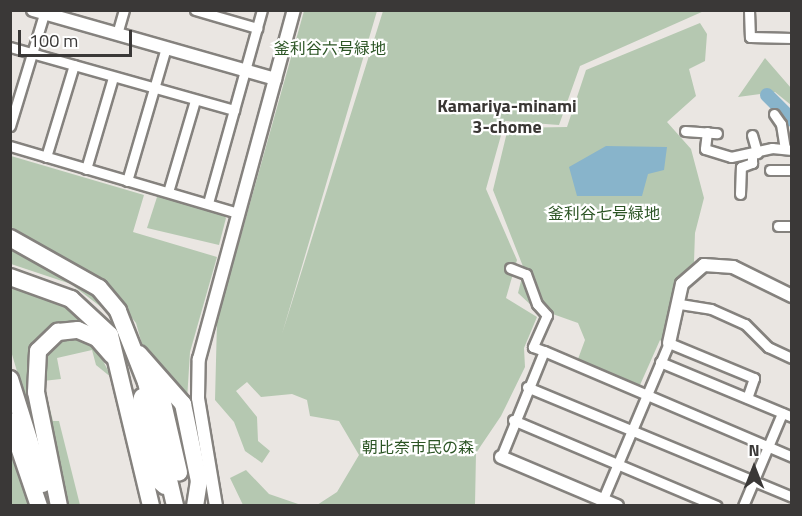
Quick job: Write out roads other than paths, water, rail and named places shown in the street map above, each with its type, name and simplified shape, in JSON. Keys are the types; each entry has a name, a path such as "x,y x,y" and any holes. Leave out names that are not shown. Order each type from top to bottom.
{"highway":[{"path":"10,238 99,288 118,311 147,382 182,504"},
{"path":"10,269 63,285 91,303 111,321 147,382 165,486 182,504"},
{"path":"10,277 41,286 83,306 110,335 149,503"},
{"path":"59,506 36,392 38,351 58,332 78,330 97,338 121,377"},
{"path":"10,379 50,506"},
{"path":"147,382 168,395 189,424 198,486 182,504"},
{"path":"168,395 182,504"},
{"path":"11,424 39,506"}],"street":[{"path":"117,34 124,10"},
{"path":"195,10 257,28"},
{"path":"208,203 262,10"},
{"path":"216,506 201,420 199,358 294,10"},
{"path":"750,10 750,37 792,38"},
{"path":"10,126 32,52 38,12 275,79"},
{"path":"10,47 234,110"},
{"path":"128,181 166,48"},
{"path":"46,158 74,65"},
{"path":"86,169 113,77"},
{"path":"168,192 195,99"},
{"path":"686,131 712,133 705,149 731,157 788,149 781,124 774,114"},
{"path":"731,157 732,164 741,167 752,163 754,154 752,135"},
{"path":"10,146 237,213"},
{"path":"740,194 741,167"},
{"path":"770,170 792,170"},
{"path":"778,226 792,226"},
{"path":"601,502 669,343 686,278 712,263 733,267 792,296"},
{"path":"510,268 526,274 537,304 546,315 532,347 792,457"},
{"path":"680,304 711,309 745,324 768,347 792,358"},
{"path":"669,343 754,378 747,398"},
{"path":"544,351 513,420 501,456 601,502 617,506"},
{"path":"660,362 787,415 768,447 743,506"},
{"path":"527,387 792,497"},
{"path":"513,420 717,506"}],"water":[{"path":"606,146 667,147 664,170 648,174 642,196 577,196 569,167"}],"waterway":[{"path":"767,95 792,120"}],"district":[{"name":"Kamariya-minami 3-chome","path":"507,117"}],"park label":[{"name":"釜利谷六号緑地","path":"330,48"},
{"name":"釜利谷七号緑地","path":"604,213"},
{"name":"朝比奈市民の森","path":"418,447"}]}
